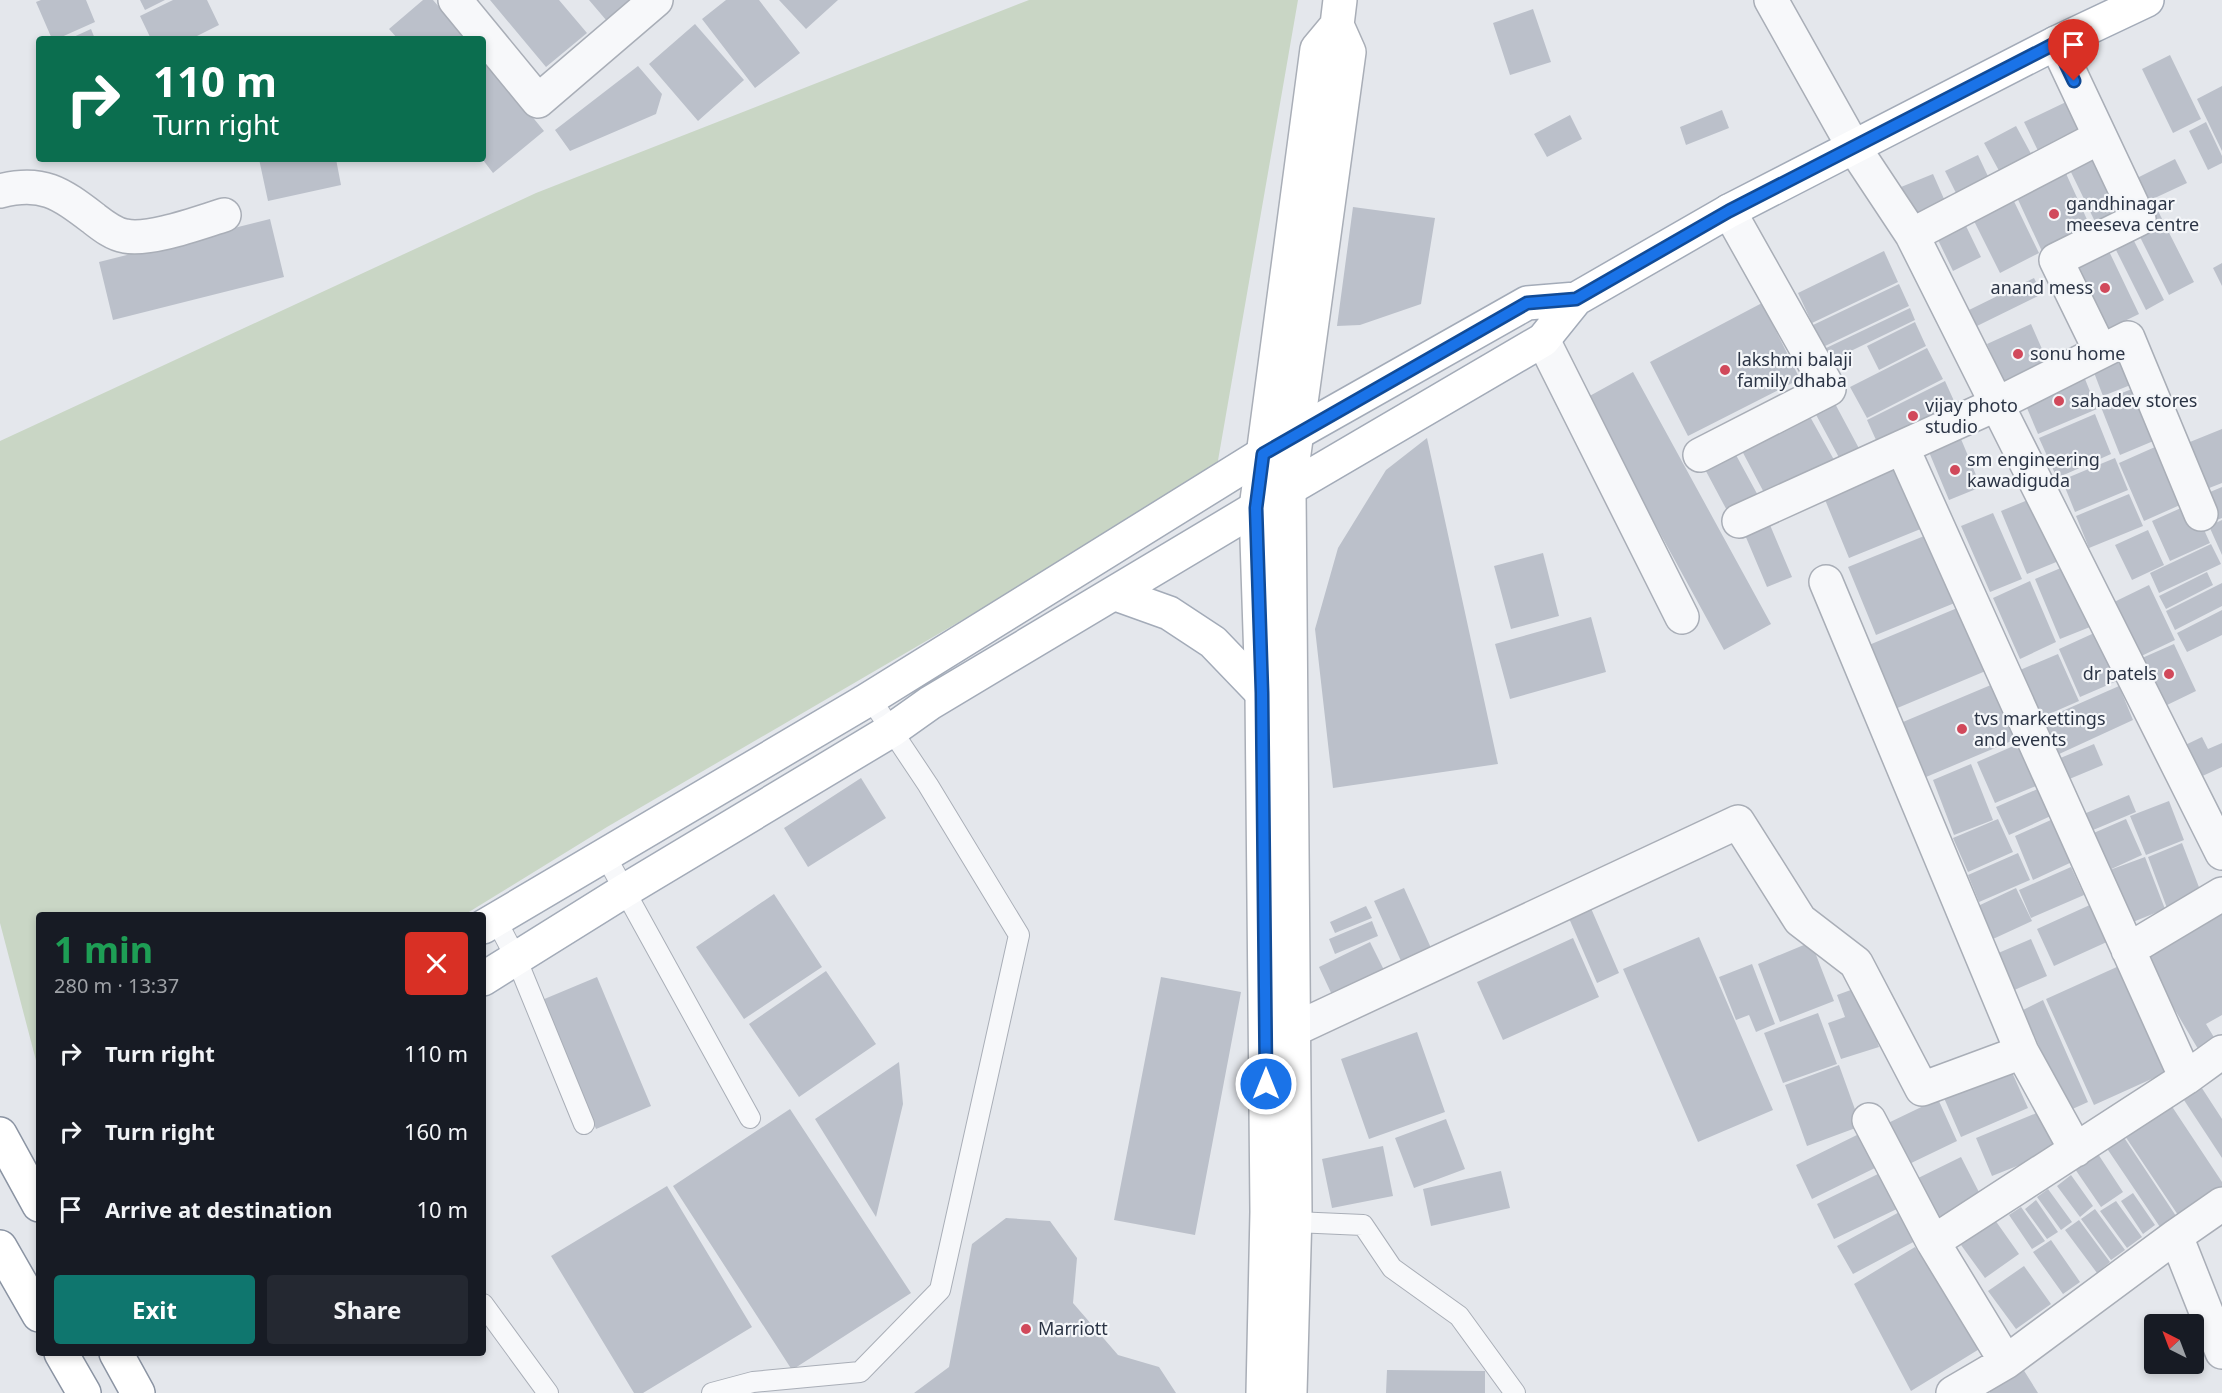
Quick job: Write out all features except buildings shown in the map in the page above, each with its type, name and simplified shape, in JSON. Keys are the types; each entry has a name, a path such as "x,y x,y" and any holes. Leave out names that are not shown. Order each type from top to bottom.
{"main road":[{"path":"486,977 930,704 1256,508 1543,340 1576,299 1729,211 1853,146 2056,43 2147,0"},
{"path":"1290,1393 1294,1222 1289,490 1349,52 1339,12"},
{"path":"1263,1393 1267,1201 1262,693 1256,508 1317,49 1339,12"},
{"path":"490,923 870,698 1297,433 1527,303 1576,299"},
{"path":"1116,594 1168,613 1213,642 1262,693"},
{"path":"0,1134 36,1195"},
{"path":"4,1268 36,1311"},
{"path":"63,1356 84,1393"},
{"path":"118,1356 138,1393"}],"street":[{"path":"455,0 485,36"},
{"path":"486,38 538,101 656,0"},
{"path":"1771,0 1853,146 1912,235 2222,853"},
{"path":"2056,43 2139,219 2056,260 2100,351"},
{"path":"1912,235 2100,137"},
{"path":"0,191 18,186 44,188 72,202 107,228 124,236 145,237 224,215"},
{"path":"1700,455 1829,389 1729,211"},
{"path":"1739,521 1997,404 2128,338 2201,514"},
{"path":"1543,340 1682,617"},
{"path":"1902,447 2186,1078"},
{"path":"1826,582 2022,1052 2076,1150"},
{"path":"1293,1030 1738,822 1800,920 1856,963 1922,1089 2022,1052"},
{"path":"2128,950 2222,894"},
{"path":"1933,1242 2186,1078 2222,1052"},
{"path":"1869,1120 1933,1242 2006,1362"},
{"path":"1953,1393 2006,1362 2222,1204"},
{"path":"2176,1236 2222,1352"}],"lane":[{"path":"712,1393 753,1382 860,1372 940,1290 1019,935 892,729 870,698"},
{"path":"605,855 750,1118"},
{"path":"490,923 516,958 584,1124"},
{"path":"1294,1222 1363,1225 1392,1268 1459,1316 1515,1393"},
{"path":"486,1308 548,1393"}],"green space":[{"path":"1029,0 1298,0 1216,472 607,827 469,912 36,912 36,1061 0,923 0,441 536,193"}],"place":[{"name":"gandhinagar meeseva centre","path":"2054,214"},
{"name":"anand mess","path":"2105,288"},
{"name":"sonu home","path":"2018,354"},
{"name":"lakshmi balaji family dhaba","path":"1725,370"},
{"name":"sahadev stores","path":"2059,401"},
{"name":"vijay photo studio","path":"1913,416"},
{"name":"sm engineering kawadiguda","path":"1955,470"},
{"name":"dr patels","path":"2169,674"},
{"name":"tvs markettings and events","path":"1962,729"},
{"name":"Marriott","path":"1026,1329"}],"route":[{"path":"1266,1084 1262,693 1256,508 1263,454 1527,303 1576,299 1729,211 2056,43 2074,81"}]}
